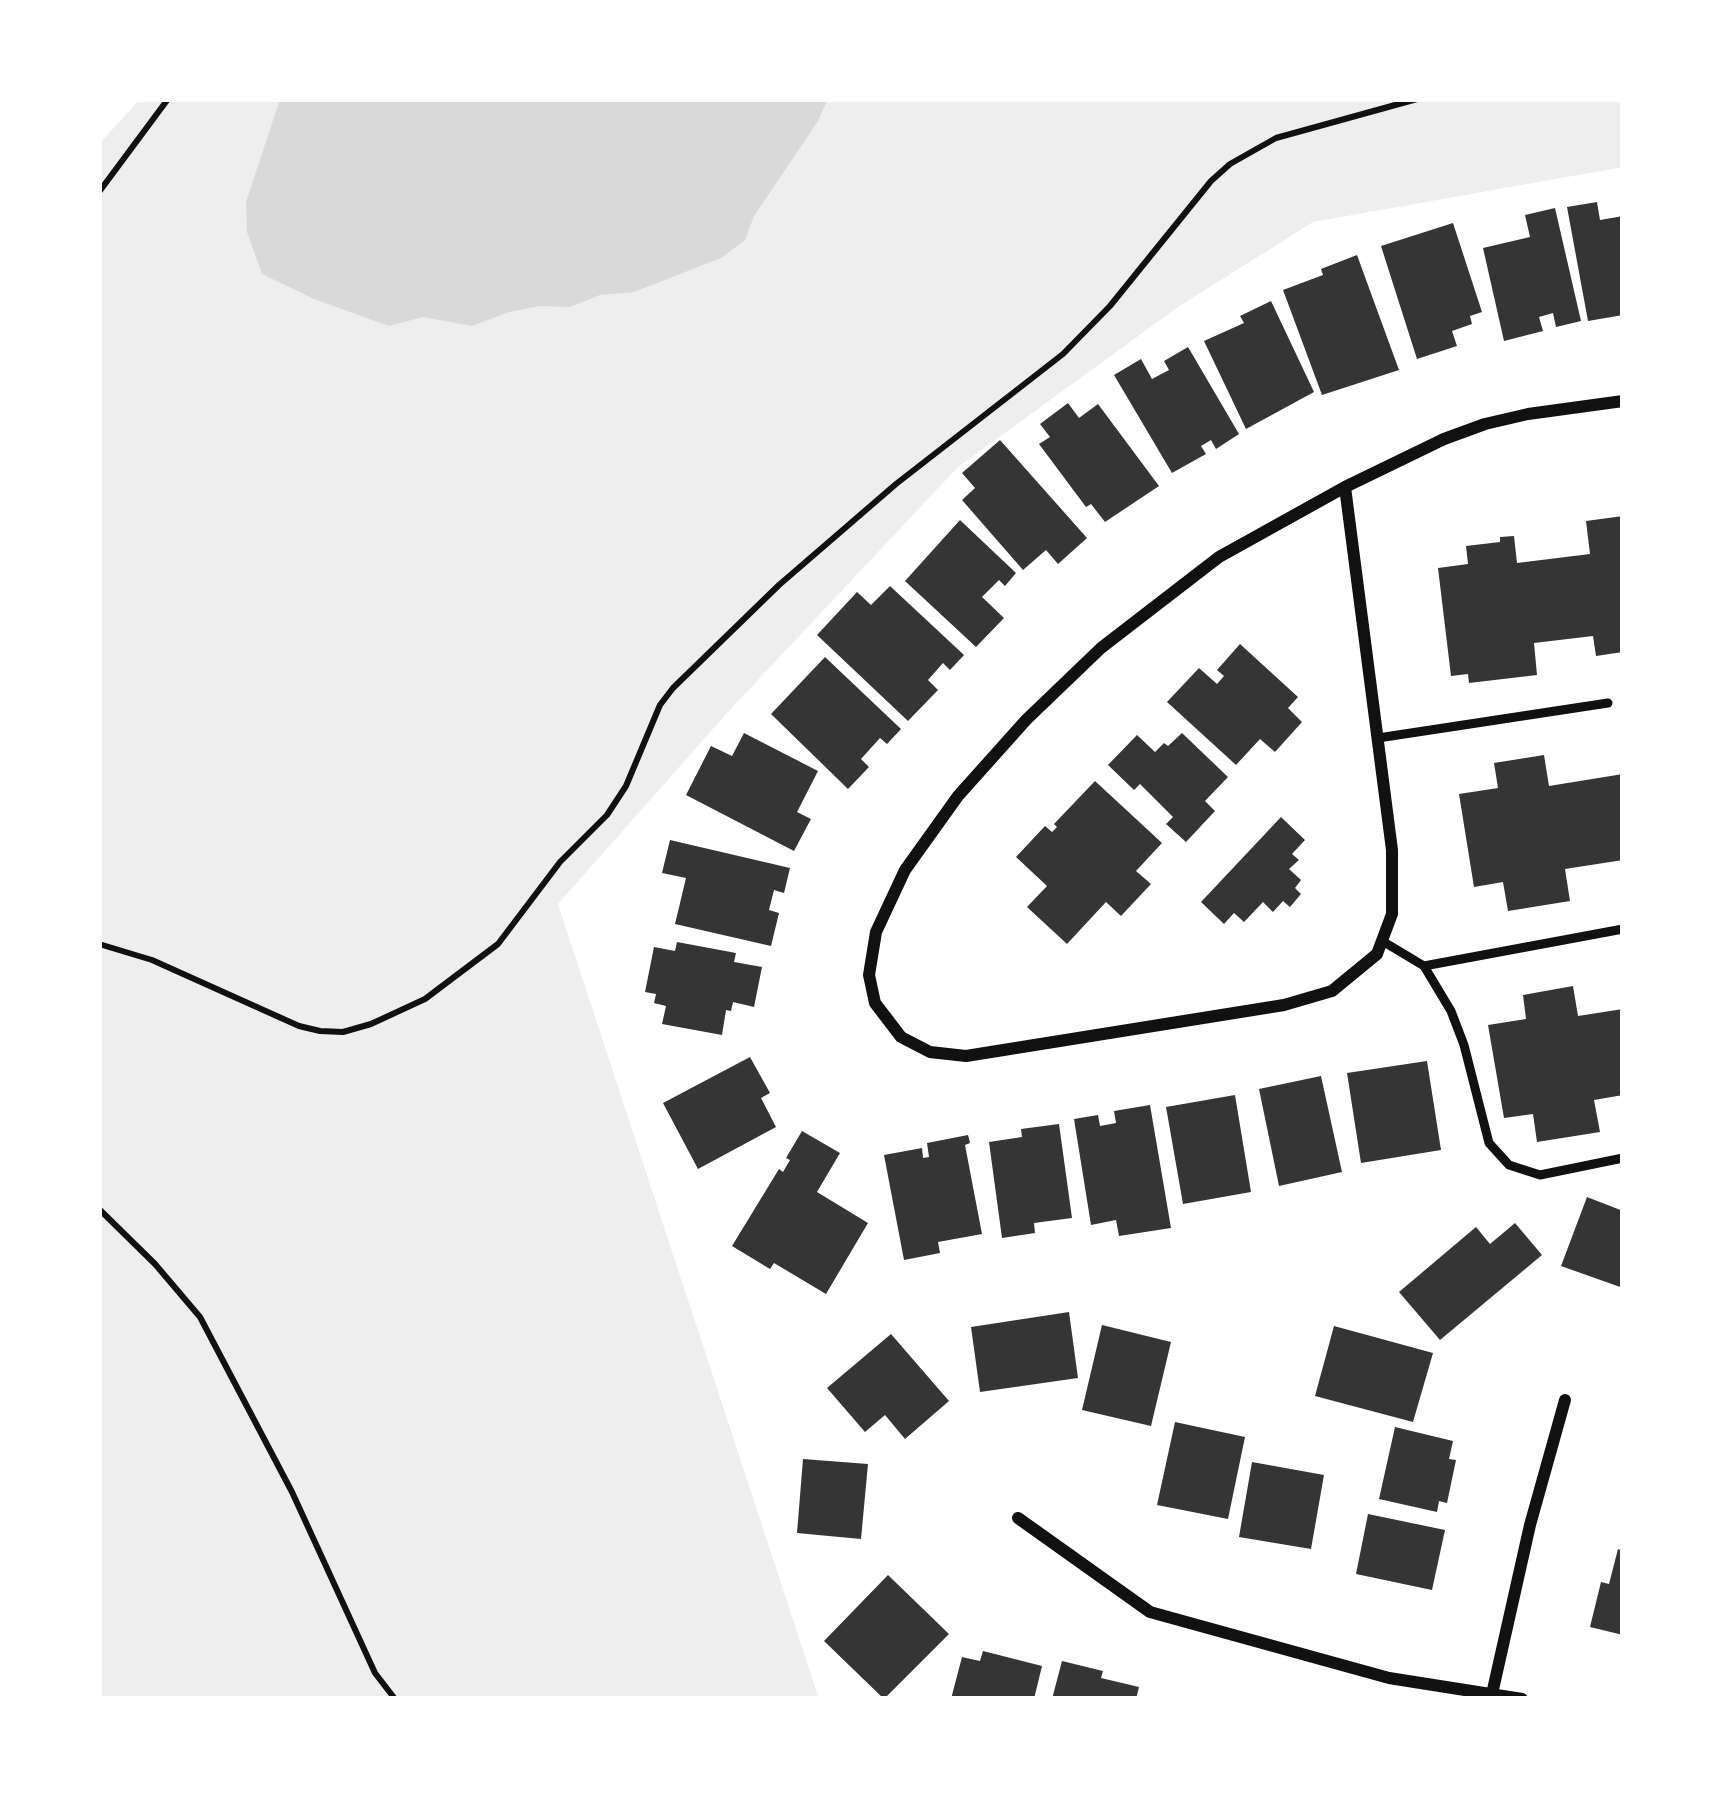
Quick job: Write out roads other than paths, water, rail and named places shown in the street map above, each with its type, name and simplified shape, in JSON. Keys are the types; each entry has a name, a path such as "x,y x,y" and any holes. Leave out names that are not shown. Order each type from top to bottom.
{"street":[{"path":"1345,487 1394,883 1384,942 1367,966 1346,984 1318,996 1122,1033 966,1056 930,1052 901,1037 881,1016 868,975 876,932 905,870 958,796 1026,720 1101,648 1181,584 1258,532 1345,487 1444,439 1484,424 1623,401"},
{"path":"1492,1694 1565,1400"},
{"path":"1018,1518 1150,1612 1389,1678 1522,1699"}],"lane":[{"path":"1378,738 1608,703"},
{"path":"1424,966 1623,929"},
{"path":"1384,942 1424,966 1451,1011 1489,1143 1509,1165 1540,1175 1623,1158"}]}
